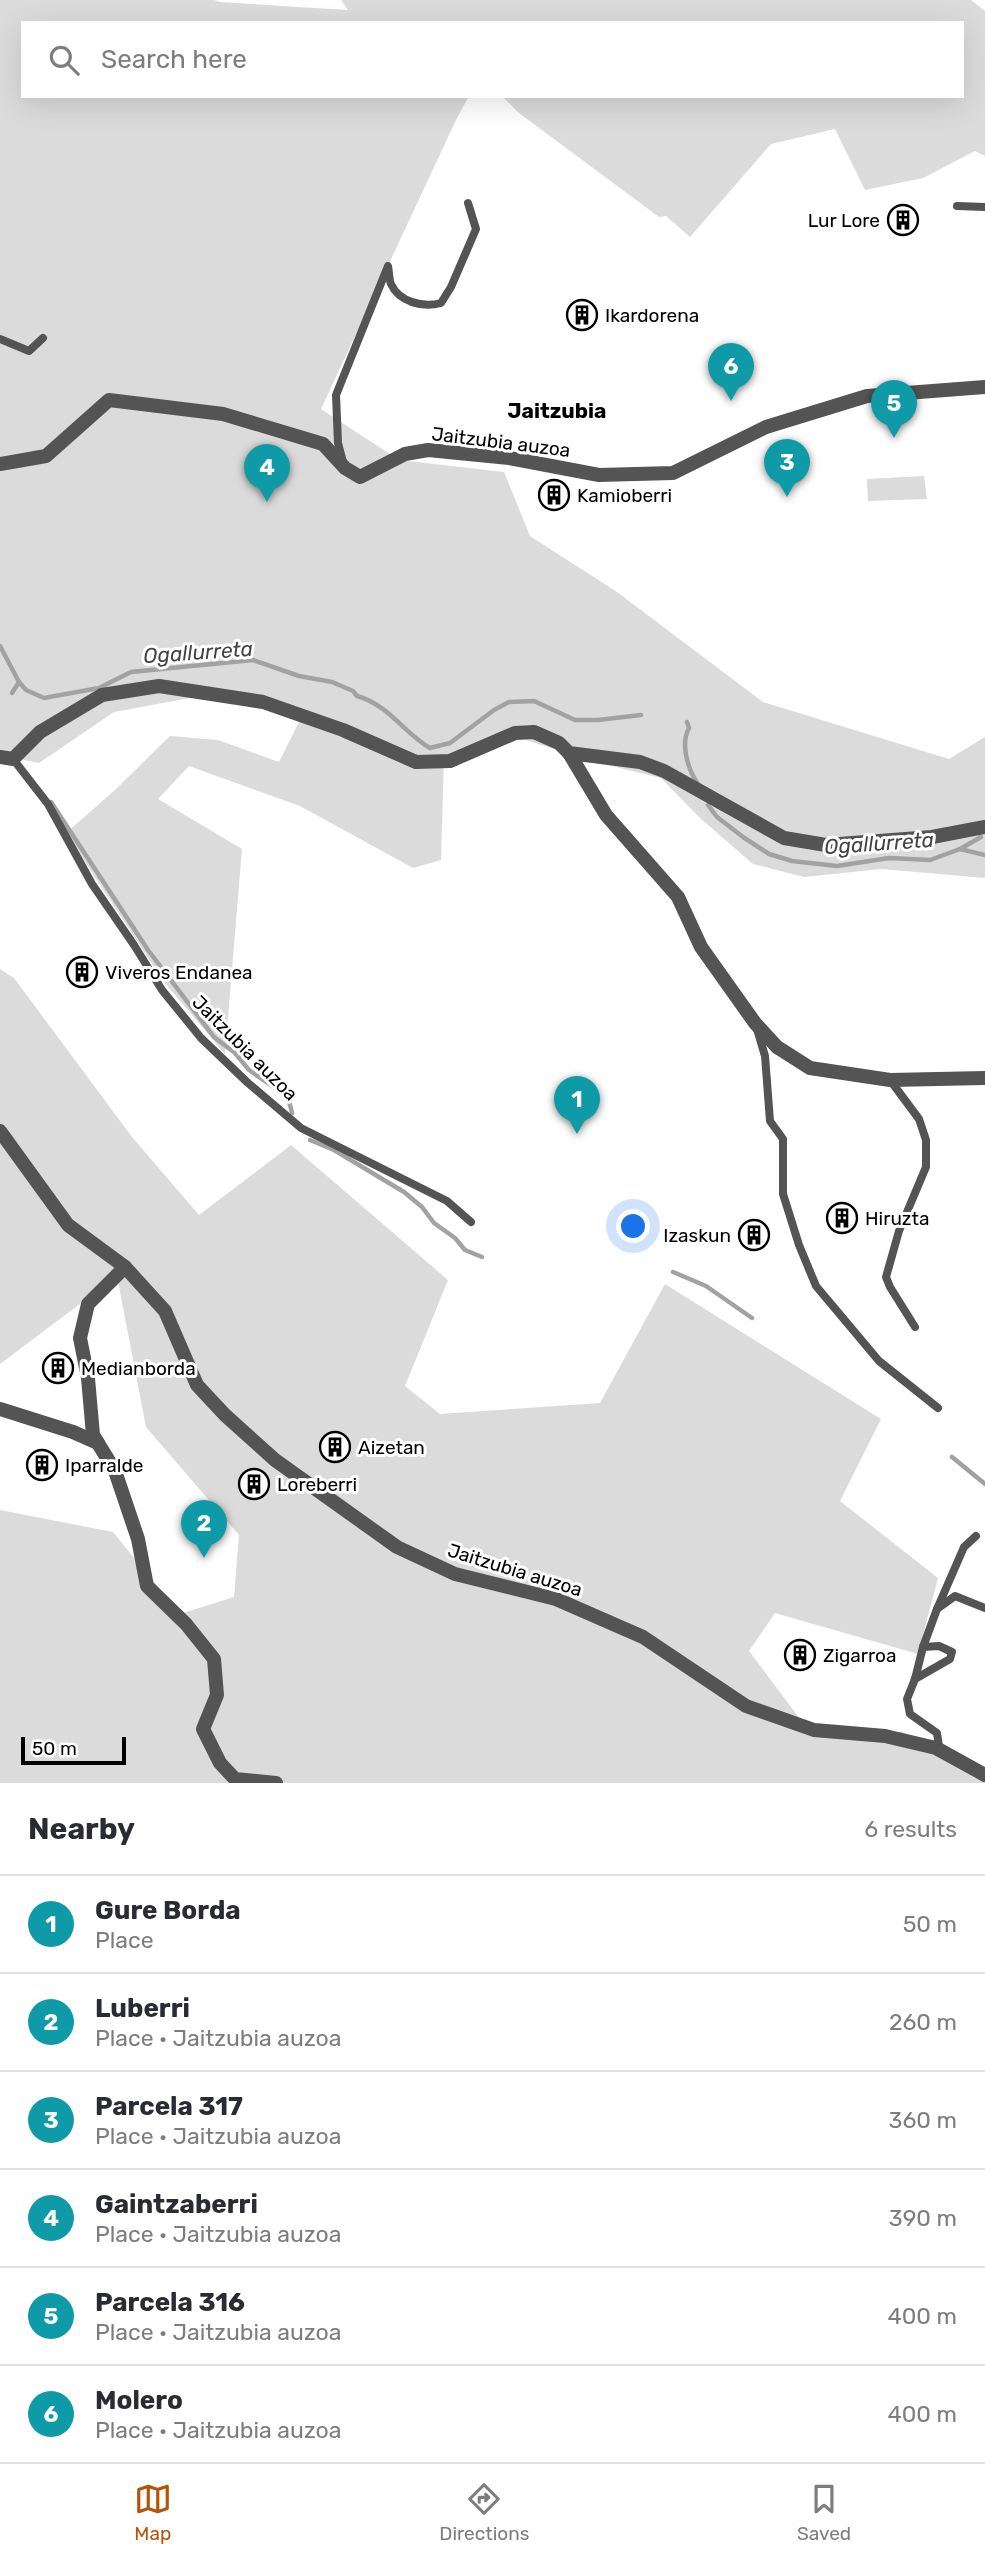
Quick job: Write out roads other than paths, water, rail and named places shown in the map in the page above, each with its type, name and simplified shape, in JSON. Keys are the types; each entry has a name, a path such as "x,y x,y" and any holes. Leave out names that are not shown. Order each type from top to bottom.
{"street":[{"name":"Jaitzubia auzoa","path":"345,468 360,477 405,454 428,450 509,458 600,475 673,473 766,427 867,396 985,387"},
{"path":"0,464 46,456 109,400 223,414 323,443 345,468"},
{"name":"Jaitzubia auzoa","path":"7,758 40,732 102,695 159,686 264,702 343,730 416,762 450,761 515,733 534,732 559,743 569,753 606,815 678,897 701,947 755,1023 777,1047 810,1068 890,1080 985,1078"},
{"name":"Jaitzubia auzoa","path":"569,753 640,762 664,771 784,838 826,845 933,837 985,827"},
{"name":"Jaitzubia auzoa","path":"0,1131 68,1225 125,1268 165,1311 197,1385 225,1415 275,1460 397,1547 455,1574 556,1599 643,1637 746,1706 814,1730 885,1736 936,1748 985,1775"},
{"path":"125,1268 88,1304 80,1338 88,1378 93,1435 115,1471 138,1539 147,1586 186,1624 214,1659 216,1695 203,1729 220,1763 234,1779 276,1783"},
{"path":"0,1409 73,1432 98,1443"}],"lane":[{"path":"345,468 338,443 336,396 388,266 391,284 405,300 430,306 441,303 451,287 476,229 468,203"},
{"path":"957,206 985,207"},
{"path":"0,339 29,351 43,338"},
{"name":"Jaitzubia auzoa","path":"7,758 48,804 92,884 162,990 201,1038 301,1128 447,1201 471,1222"},
{"path":"755,1023 765,1056 770,1121 783,1139 783,1194 799,1245 816,1286 879,1361 938,1408"},
{"path":"890,1080 919,1119 926,1140 926,1167 899,1231 886,1277 915,1327"},
{"path":"936,1748 939,1746 937,1733 910,1714 907,1699 937,1609 964,1547 975,1536"},
{"path":"937,1609 955,1596 985,1608"},
{"path":"915,1679 950,1659 953,1652 939,1646 923,1647"}],"waterway":[{"name":"Ogallurreta","path":"0,646 19,682 26,690 44,698 99,688 131,672 253,660 299,676 332,682 353,691 357,696 387,712 430,748 450,743 509,702 534,701 575,720 641,715"},
{"name":"Ogallurreta","path":"12,693 19,682"},
{"name":"Ogallurreta","path":"687,722 689,728 685,742 686,757 698,784"},
{"name":"Ogallurreta","path":"51,802 148,950 214,1037 235,1053 249,1070 288,1097 292,1113"},
{"name":"Ogallurreta","path":"708,805 717,817 743,837 769,854 792,861 837,866 889,858 930,860 960,849 985,855"},
{"path":"960,849 981,837"},
{"name":"Ogallurreta","path":"310,1140 334,1150 404,1192 465,1250 482,1257"},
{"name":"Ogallurreta","path":"673,1272 706,1286 752,1318"},
{"name":"Ogallurreta","path":"952,1457 985,1484"}],"place":[{"name":"Lur Lore","path":"903,220"},
{"name":"Ikardorena","path":"582,315"},
{"name":"Molero","path":"731,401"},
{"name":"Parcela 316","path":"894,438"},
{"name":"Kamioberri","path":"554,495"},
{"name":"Parcela 317","path":"787,497"},
{"name":"Gaintzaberri","path":"267,502"},
{"name":"Viveros Endanea","path":"82,972"},
{"name":"Gure Borda","path":"577,1134"},
{"name":"Hiruzta","path":"842,1218"},
{"name":"Izaskun","path":"754,1235"},
{"name":"Medianborda","path":"58,1368"},
{"name":"Aizetan","path":"335,1447"},
{"name":"Iparralde","path":"42,1465"},
{"name":"Loreberri","path":"254,1484"},
{"name":"Luberri","path":"204,1558"},
{"name":"Zigarroa","path":"800,1655"}],"district":[{"name":"Jaitzubia","path":"557,410"}]}
